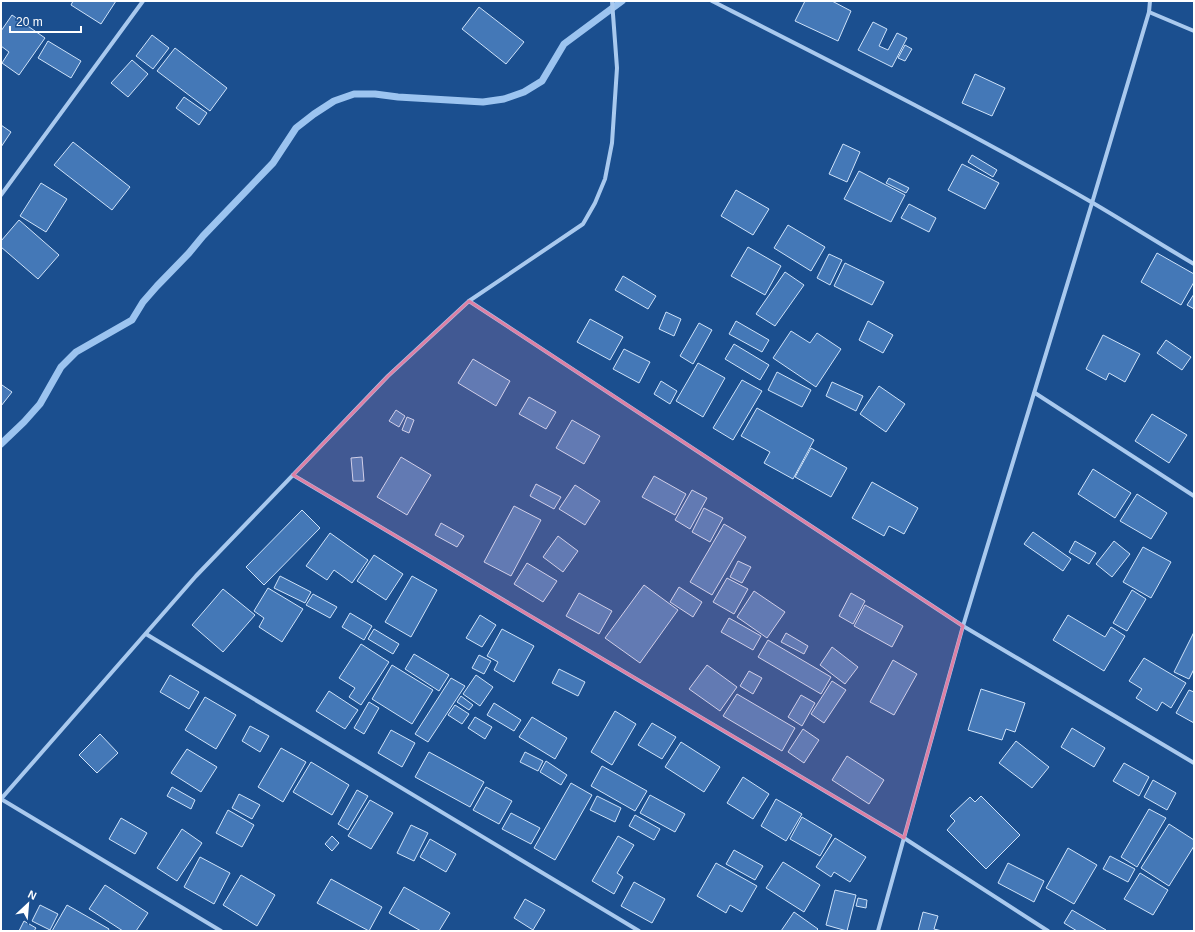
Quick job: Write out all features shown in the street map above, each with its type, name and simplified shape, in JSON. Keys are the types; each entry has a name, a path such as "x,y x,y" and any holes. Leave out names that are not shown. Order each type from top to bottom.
{"street":[{"path":"1,195 143,1"},
{"path":"221,931 1,799 196,576 388,376 469,301 583,224 595,203 605,179 612,144 617,68 612,1"},
{"path":"712,1 870,82 1092,203 1194,264"},
{"path":"878,931 964,626 1149,12 1150,1"},
{"path":"1149,12 1194,31"},
{"path":"469,301 964,626 1194,763"},
{"path":"1035,393 1194,496"},
{"path":"293,475 904,838 1048,931"},
{"path":"146,634 639,931"}],"highlighted area":[{"path":"469,301 963,626 904,838 293,475 388,376"}],"building":[{"path":"73,1 116,1 101,24 71,5"},
{"path":"805,1 832,1 851,11 838,41 795,21"},
{"path":"479,7 524,42 506,64 462,29"},
{"path":"12,15 45,38 19,75 2,63 9,52 1,46 1,31"},
{"path":"873,22 887,29 879,46 888,50 897,33 907,38 892,67 858,50"},
{"path":"152,35 169,48 153,69 136,56"},
{"path":"48,41 81,61 71,78 38,58"},
{"path":"905,45 912,49 905,61 898,58"},
{"path":"175,48 227,88 210,111 157,71"},
{"path":"132,60 148,74 128,97 111,83"},
{"path":"975,74 1005,88 992,116 962,103"},
{"path":"184,97 207,113 199,125 176,108"},
{"path":"1,125 11,132 1,147"},
{"path":"73,142 130,187 112,210 54,165"},
{"path":"843,144 860,152 847,182 829,174"},
{"path":"972,155 997,170 993,177 968,162"},
{"path":"962,164 999,183 985,209 948,190"},
{"path":"859,171 905,195 891,222 844,199"},
{"path":"889,178 909,188 906,193 886,183"},
{"path":"41,183 67,199 46,232 20,216"},
{"path":"736,190 769,209 753,235 721,216"},
{"path":"909,204 936,218 929,232 901,218"},
{"path":"19,220 59,255 38,279 1,247 1,241"},
{"path":"788,225 825,247 811,271 774,248"},
{"path":"748,247 781,266 765,295 731,276"},
{"path":"1157,253 1194,274 1194,282 1181,305 1141,282"},
{"path":"829,254 842,260 830,285 817,278"},
{"path":"845,263 884,282 872,305 834,286"},
{"path":"785,272 804,285 775,326 756,314"},
{"path":"623,276 656,296 648,309 615,290"},
{"path":"1194,294 1194,309 1187,305"},
{"path":"666,312 681,319 674,336 659,329"},
{"path":"590,319 623,337 610,360 577,342"},
{"path":"736,321 769,340 762,352 729,334"},
{"path":"868,321 893,335 883,353 859,340"},
{"path":"699,323 712,330 693,364 680,356"},
{"path":"791,331 810,343 817,333 841,349 816,387 773,358"},
{"path":"1103,335 1140,354 1125,382 1109,373 1106,380 1086,369"},
{"path":"1166,340 1191,357 1182,370 1157,353"},
{"path":"734,344 769,365 760,380 725,359"},
{"path":"624,349 650,362 639,383 613,369"},
{"path":"473,359 510,381 496,406 458,383"},
{"path":"698,363 725,378 703,417 676,401"},
{"path":"777,372 811,390 802,407 768,390"},
{"path":"742,380 762,391 733,440 713,428"},
{"path":"661,381 677,391 670,404 654,394"},
{"path":"832,382 863,396 856,411 826,396"},
{"path":"2,385 12,392 1,406 1,386"},
{"path":"879,386 905,404 886,432 860,414"},
{"path":"529,397 556,412 546,429 519,414"},
{"path":"757,408 814,440 793,479 764,463 770,452 741,436"},
{"path":"396,410 405,416 399,427 389,421"},
{"path":"1152,414 1187,435 1169,463 1135,441"},
{"path":"407,417 414,420 409,433 402,430"},
{"path":"572,420 600,436 584,464 556,448"},
{"path":"811,448 847,468 831,497 795,477"},
{"path":"362,457 364,481 353,481 351,458"},
{"path":"401,457 431,475 407,515 377,497"},
{"path":"1093,469 1131,493 1115,518 1078,494"},
{"path":"654,476 686,494 675,515 642,497"},
{"path":"872,482 918,508 904,534 889,526 884,536 852,518"},
{"path":"536,484 561,497 554,509 530,496"},
{"path":"575,485 600,501 585,525 559,509"},
{"path":"692,490 707,498 690,529 675,520"},
{"path":"1137,494 1167,513 1151,539 1120,521"},
{"path":"514,506 541,520 511,576 484,562"},
{"path":"704,508 723,518 710,542 692,532"},
{"path":"302,510 320,528 264,585 246,567"},
{"path":"441,523 464,536 457,547 435,535"},
{"path":"724,524 746,537 712,595 690,582"},
{"path":"1033,532 1071,559 1063,571 1024,544"},
{"path":"330,533 368,560 352,583 334,570 327,580 306,566"},
{"path":"558,536 578,551 563,572 543,557"},
{"path":"1075,541 1096,553 1089,564 1069,552"},
{"path":"1114,541 1130,554 1112,577 1096,564"},
{"path":"1143,547 1171,562 1151,598 1123,582"},
{"path":"374,555 403,574 386,600 357,581"},
{"path":"738,561 751,567 742,583 730,577"},
{"path":"527,563 557,581 543,602 514,584"},
{"path":"280,576 311,592 305,603 274,588"},
{"path":"412,576 437,590 411,637 385,622"},
{"path":"727,578 748,589 734,614 713,602"},
{"path":"644,585 678,610 640,663 605,638"},
{"path":"679,587 702,602 693,617 670,602"},
{"path":"268,588 303,609 282,642 259,627 264,618 254,611"},
{"path":"223,589 255,615 223,652 192,625"},
{"path":"1132,590 1146,599 1127,631 1113,623"},
{"path":"754,591 785,612 767,638 737,617"},
{"path":"579,593 612,611 599,634 566,616"},
{"path":"851,593 865,601 853,624 839,616"},
{"path":"313,594 337,607 330,618 306,605"},
{"path":"865,605 903,626 892,647 854,626"},
{"path":"350,613 372,626 364,640 342,627"},
{"path":"480,615 496,625 482,647 466,638"},
{"path":"1068,615 1105,637 1111,627 1125,636 1104,671 1053,640"},
{"path":"729,618 761,636 753,650 721,632"},
{"path":"374,629 399,644 393,654 368,639"},
{"path":"502,629 534,646 514,682 494,670 498,662 487,656"},
{"path":"1194,632 1194,669 1189,679 1174,672"},
{"path":"786,633 808,646 804,654 781,642"},
{"path":"768,640 831,677 821,694 758,657"},
{"path":"361,644 389,662 361,705 349,697 355,688 339,678"},
{"path":"832,647 858,667 845,684 820,665"},
{"path":"414,654 449,675 439,691 405,669"},
{"path":"479,655 491,661 484,674 472,668"},
{"path":"1144,658 1186,683 1171,708 1162,702 1157,711 1136,698 1142,689 1129,681"},
{"path":"893,660 917,674 894,715 870,702"},
{"path":"392,665 433,690 412,724 372,699"},
{"path":"707,665 737,687 720,711 689,689"},
{"path":"559,669 585,682 578,696 552,683"},
{"path":"749,671 762,678 753,694 740,686"},
{"path":"170,675 199,692 189,709 160,692"},
{"path":"476,675 493,687 480,706 463,694"},
{"path":"451,678 465,686 428,742 415,734"},
{"path":"832,681 846,690 824,723 811,714"},
{"path":"981,689 1025,703 1015,732 1006,729 1002,740 968,730"},
{"path":"1189,690 1194,692 1194,723 1176,713"},
{"path":"329,691 358,710 345,729 316,711"},
{"path":"737,694 795,728 782,751 723,716"},
{"path":"801,695 815,703 802,726 788,717"},
{"path":"461,696 473,705 469,710 457,702"},
{"path":"205,697 236,715 216,749 185,730"},
{"path":"369,702 379,708 364,734 354,728"},
{"path":"494,703 521,720 514,731 487,715"},
{"path":"455,705 469,714 462,724 448,715"},
{"path":"615,711 636,724 612,765 591,752"},
{"path":"475,717 492,727 485,739 468,728"},
{"path":"532,717 567,738 555,759 519,737"},
{"path":"652,723 676,737 662,759 638,745"},
{"path":"250,726 269,736 260,752 242,741"},
{"path":"1072,728 1105,748 1094,767 1061,747"},
{"path":"803,729 819,740 804,763 788,752"},
{"path":"391,730 415,743 402,767 378,753"},
{"path":"100,734 118,753 97,773 79,755"},
{"path":"1016,741 1049,767 1032,788 999,763"},
{"path":"681,742 720,767 704,792 665,767"},
{"path":"281,748 306,762 283,802 258,787"},
{"path":"187,749 217,767 201,792 171,773"},
{"path":"429,752 484,782 470,807 415,777"},
{"path":"525,752 543,761 538,771 520,762"},
{"path":"847,756 884,780 869,804 832,780"},
{"path":"546,761 567,775 561,785 540,772"},
{"path":"311,762 349,785 332,815 293,792"},
{"path":"1124,763 1149,777 1139,796 1113,781"},
{"path":"602,766 647,791 635,811 591,786"},
{"path":"743,777 769,794 753,819 727,803"},
{"path":"1153,780 1176,793 1167,810 1144,797"},
{"path":"571,783 592,795 555,860 534,848"},
{"path":"172,787 195,800 191,809 167,796"},
{"path":"486,787 512,801 499,824 473,810"},
{"path":"357,790 368,796 348,830 338,824"},
{"path":"239,794 260,805 252,819 232,808"},
{"path":"650,795 685,814 675,832 640,813"},
{"path":"597,796 621,808 615,822 590,810"},
{"path":"981,796 1020,835 986,869 947,830 955,821 950,816 970,797 975,802"},
{"path":"776,799 802,814 786,841 761,826"},
{"path":"370,800 393,813 371,849 348,836"},
{"path":"1149,809 1166,818 1137,867 1121,857"},
{"path":"228,810 254,825 242,847 216,833"},
{"path":"511,813 540,828 531,844 502,829"},
{"path":"635,815 660,829 654,840 629,826"},
{"path":"802,817 832,835 820,856 790,839"},
{"path":"121,818 147,833 135,854 109,839"},
{"path":"1169,824 1194,840 1194,846 1169,886 1141,868"},
{"path":"411,825 428,833 414,861 397,853"},
{"path":"182,829 202,843 177,881 157,868"},
{"path":"332,836 339,843 332,851 325,844"},
{"path":"618,836 634,845 617,873 623,877 614,894 592,881"},
{"path":"835,838 866,857 850,882 834,872 831,877 816,867"},
{"path":"430,839 456,854 446,872 420,857"},
{"path":"1068,848 1097,865 1074,904 1046,888"},
{"path":"734,850 763,866 755,880 726,864"},
{"path":"1110,856 1135,869 1128,882 1103,869"},
{"path":"200,857 230,873 214,904 184,887"},
{"path":"783,862 820,885 804,912 766,888"},
{"path":"716,863 757,886 742,912 730,905 726,913 697,896"},
{"path":"1008,863 1044,881 1034,902 998,883"},
{"path":"1140,873 1168,890 1153,915 1124,899"},
{"path":"241,875 275,895 257,926 223,905"},
{"path":"331,879 382,907 369,931 317,903"},
{"path":"634,882 665,899 652,923 621,906"},
{"path":"105,885 148,913 136,931 123,931 89,909"},
{"path":"404,887 450,913 439,931 421,931 389,913"},
{"path":"835,890 856,895 847,931 826,925"},
{"path":"858,898 867,900 866,908 856,906"},
{"path":"525,899 545,910 533,930 514,918"},
{"path":"40,905 58,914 50,930 32,921"},
{"path":"67,905 109,929 108,931 52,931"},
{"path":"1072,910 1106,930 1077,931 1064,923"},
{"path":"794,912 818,929 816,931 781,931"},
{"path":"923,912 938,916 934,929 942,931 918,931"},
{"path":"24,921 36,928 34,931 19,931"}],"waterway":[{"path":"1,444 40,404 61,367 76,352 132,320 143,302 157,286 273,163 296,128 314,114 334,101 354,94 375,94 398,97 483,102 504,99 524,92 542,81 564,44 622,1"}]}
